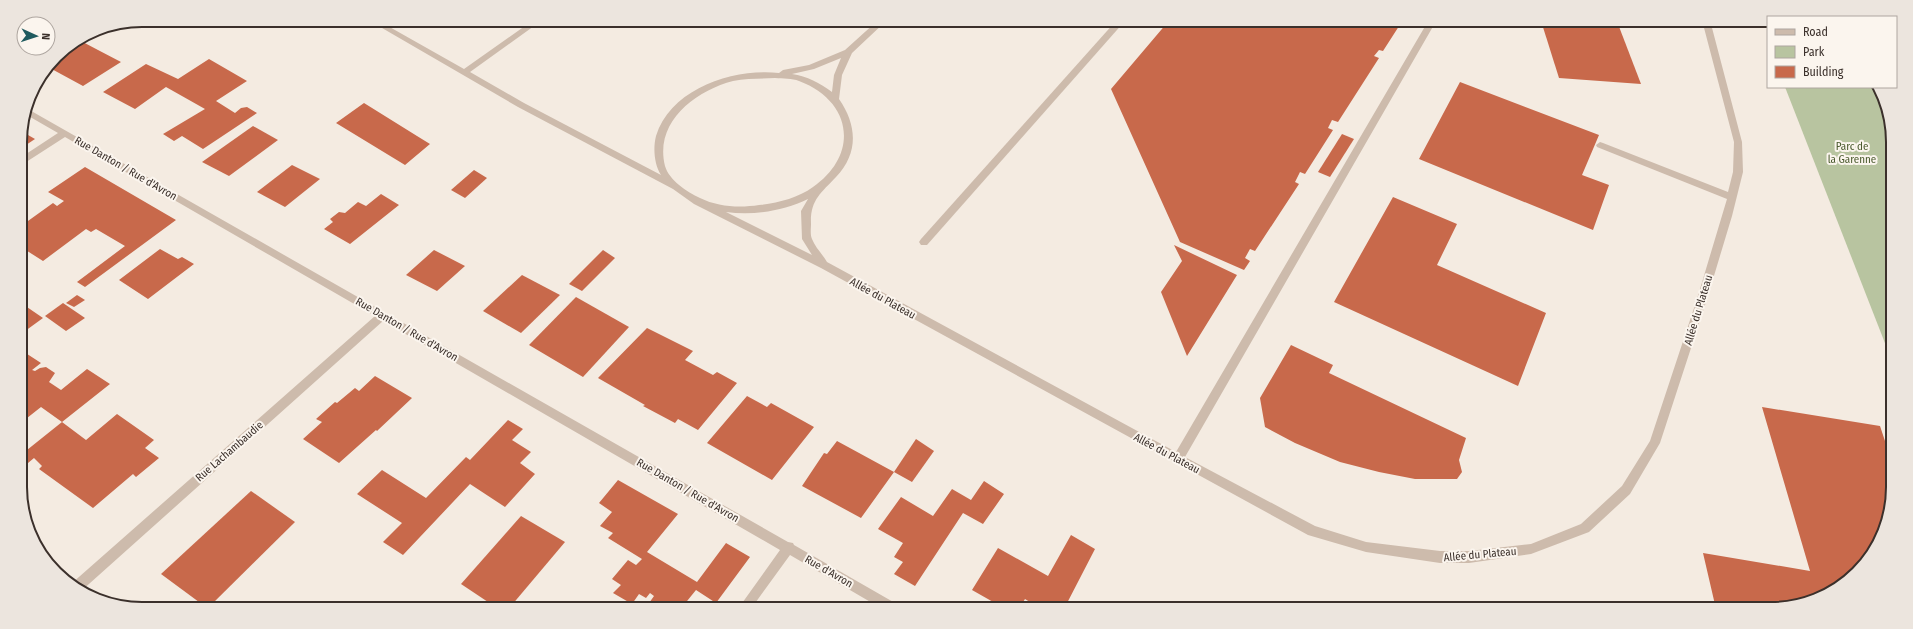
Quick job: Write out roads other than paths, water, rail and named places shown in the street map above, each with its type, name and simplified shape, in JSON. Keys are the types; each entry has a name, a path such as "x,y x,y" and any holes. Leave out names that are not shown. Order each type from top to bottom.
{"street":[{"path":"385,27 521,105 674,186 697,202 728,210 762,210 792,202 818,188 837,170 848,150 850,129 843,110 835,99 820,86 801,78 775,75 744,76 714,85 688,100 668,119 659,142 661,165 674,186"},
{"path":"465,72 529,27"},
{"path":"775,75 811,67 848,52 876,27"},
{"path":"924,242 1116,27"},
{"path":"1178,459 1429,27"},
{"name":"Allée du Plateau","path":"697,202 824,266 1312,531 1366,547 1440,558 1469,557 1532,549 1585,528 1626,490 1655,443 1702,299 1738,172 1738,142 1708,27"},
{"path":"835,99 838,75 848,52"},
{"name":"Rue Danton / Rue d'Avron","path":"31,114 788,547"},
{"path":"27,158 65,134"},
{"path":"1600,145 1731,197"},
{"name":"Allée du Plateau","path":"818,188 806,211 807,239 824,266"},
{"name":"Rue Lachambaudie","path":"80,584 383,315"},
{"path":"749,602 788,547"},
{"name":"Rue d'Avron","path":"788,547 882,602"}],"park label":[{"name":"Parc de la Garenne","path":"1852,152"}]}
